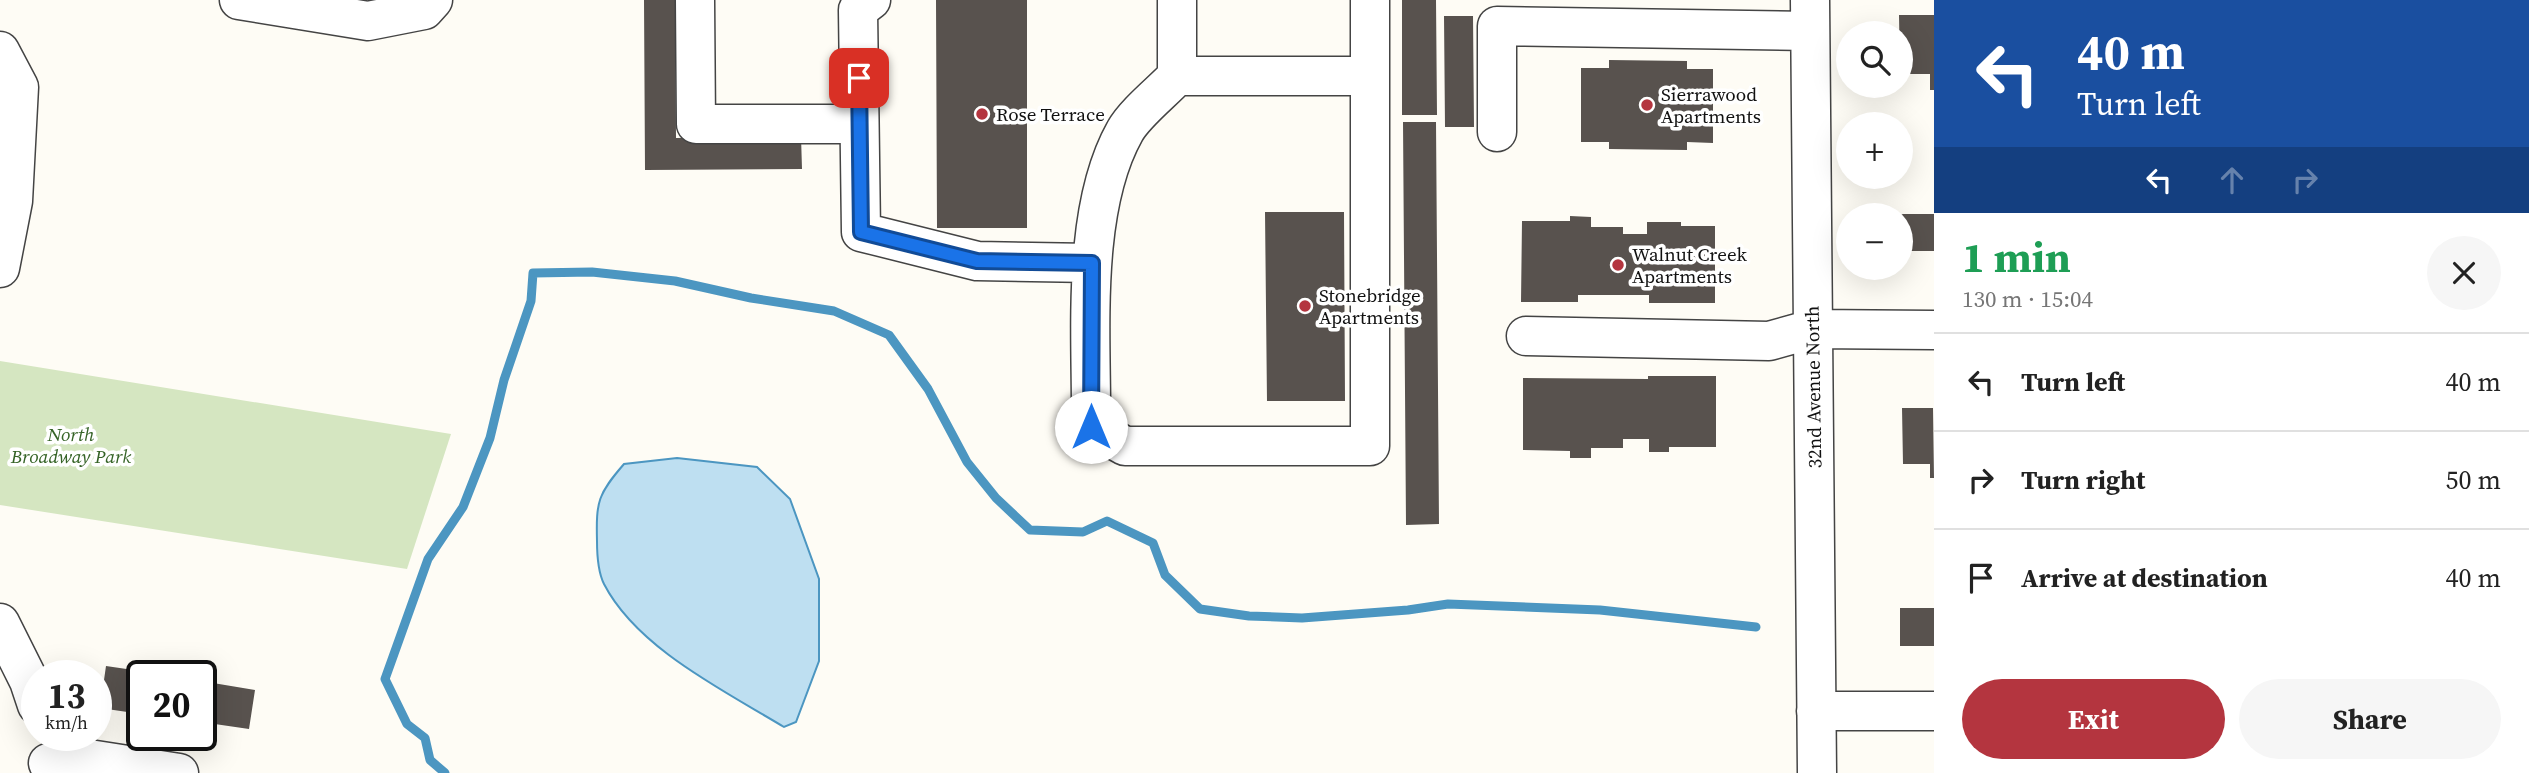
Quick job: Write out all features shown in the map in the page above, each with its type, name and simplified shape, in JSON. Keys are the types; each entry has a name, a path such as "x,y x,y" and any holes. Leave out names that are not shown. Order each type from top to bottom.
{"street":[{"path":"239,0 368,21 424,10 433,0"},
{"path":"695,0 696,124 859,124"},
{"path":"871,0 858,10 861,232 977,261 1092,263"},
{"path":"1177,0 1177,76 1126,129 1103,185 1092,263 1091,427 1125,446 1370,446 1370,0"},
{"path":"1497,132 1497,26 1810,16"},
{"name":"32nd Avenue North","path":"1810,16 1817,773"},
{"path":"0,51 19,87 13,201 0,268"},
{"path":"1177,76 1370,76"},
{"path":"1526,336 1769,341 1812,329 1934,330"},
{"path":"0,623 21,664"},
{"path":"1816,710 1934,711"},
{"path":"47,757 89,759 179,773"}],"green space":[{"name":"North Broadway Park","path":"0,361 451,434 407,569 0,505"}],"water":[{"path":"677,458 757,467 790,499 819,579 819,661 796,722 784,727 684,666 637,628 604,584 598,563 597,527 598,507 604,491 624,464"}],"building":[{"path":"644,0 675,0 676,138 801,136 802,169 645,170"},
{"name":"Rose Terrace","path":"936,0 1027,0 1027,228 937,228"},
{"path":"1402,0 1436,0 1437,115 1402,115"},
{"path":"1899,15 1934,15 1934,90 1930,90 1930,74 1913,74 1913,21 1899,21"},
{"path":"1444,16 1473,16 1474,127 1445,127"},
{"name":"Sierrawood Apartments","path":"1609,60 1687,61 1687,69 1713,69 1713,143 1687,142 1687,150 1609,149 1609,142 1581,142 1581,68 1609,68"},
{"path":"1403,122 1436,122 1439,524 1406,525"},
{"name":"Stonebridge Apartments","path":"1265,212 1344,212 1345,401 1267,401"},
{"path":"1913,214 1934,214 1934,251 1913,251"},
{"name":"Walnut Creek Apartments","path":"1570,216 1591,217 1591,227 1623,227 1623,234 1647,234 1647,222 1715,226 1715,303 1649,303 1649,295 1578,295 1578,302 1521,302 1522,221 1570,221"},
{"path":"1648,376 1716,376 1716,447 1669,447 1669,452 1649,452 1649,439 1623,439 1623,448 1591,448 1591,458 1570,458 1570,451 1523,450 1523,378 1648,379"},
{"path":"1902,408 1933,408 1934,478 1930,478 1930,464 1903,464"},
{"path":"1900,608 1934,608 1934,646 1900,646"},
{"path":"112,667 126,669 126,712 112,710"},
{"path":"217,684 255,690 249,729 217,724"}],"waterway":[{"path":"445,773 430,760 425,738 407,724 385,679 428,559 463,507 490,438 504,380 531,301 533,273 592,272 675,281 751,298 834,311 889,335 928,389 967,462 996,498 1030,530 1083,532 1107,521 1153,543 1165,575 1200,609 1249,616 1302,618 1408,610 1448,604 1600,610 1756,627"}],"place":[{"name":"Sierrawood Apartments","path":"1647,105"},
{"name":"Rose Terrace","path":"982,114"},
{"name":"Walnut Creek Apartments","path":"1618,265"},
{"name":"Stonebridge Apartments","path":"1305,306"}],"route":[{"path":"859,78 861,232 977,261 1092,263 1091,427"}]}
